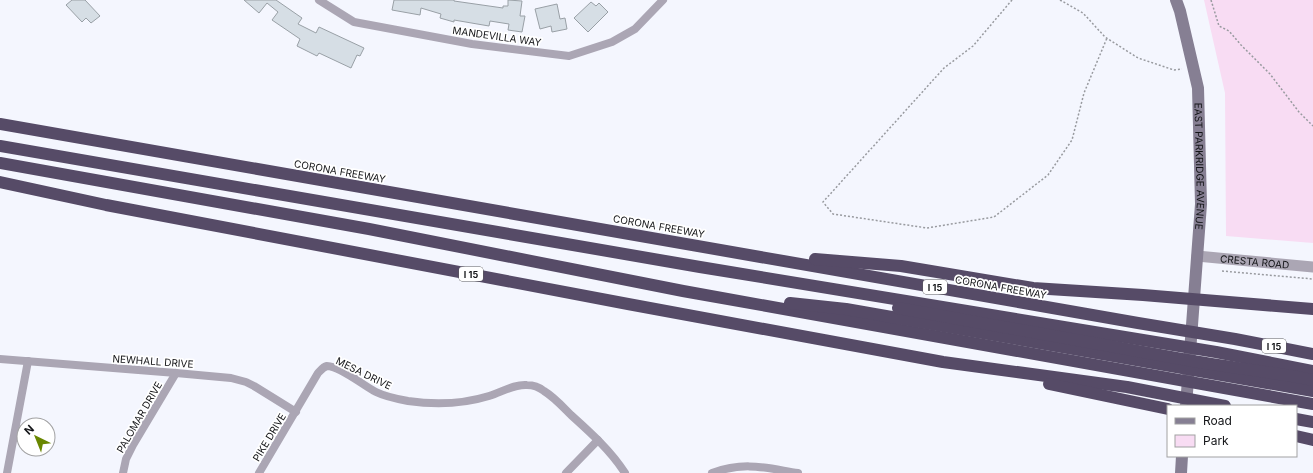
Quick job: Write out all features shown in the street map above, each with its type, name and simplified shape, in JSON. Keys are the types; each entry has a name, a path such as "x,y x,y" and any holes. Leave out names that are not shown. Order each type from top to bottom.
{"highway":[{"name":"CORONA FREEWAY","path":"0,124 733,251 1313,354"},
{"path":"0,146 700,267 1216,352 1313,371"},
{"path":"0,163 369,230 689,292 1217,388 1313,404"},
{"name":"I 15","path":"0,182 122,208 942,362 1127,387 1220,405"},
{"path":"733,251 901,266 1033,288 1313,308"},
{"path":"700,267 1134,355"},
{"path":"689,292 846,309 1217,369 1313,391"},
{"path":"942,362 1167,409"},
{"path":"1217,369 1282,374 1313,380"},
{"path":"1297,419 1313,422"},
{"path":"1297,436 1313,440"}],"main road":[{"name":"EAST PARKRIDGE AVENUE","path":"1176,0 1180,11 1198,88 1201,188 1186,405"},
{"path":"1181,473 1182,457"}],"street":[{"name":"MANDEVILLA WAY","path":"319,0 354,22 472,44 569,56 612,42 636,29 663,0"},
{"name":"CRESTA ROAD","path":"1197,256 1313,267"},
{"name":"NEWHALL DRIVE","path":"0,359 216,376 246,382 296,412"},
{"path":"7,473 28,362"},
{"name":"MESA DRIVE","path":"296,412 321,369 329,366 384,395 421,403 453,403 489,396 517,386 535,386 549,394 598,440 613,456 625,473"},
{"name":"PALOMAR DRIVE","path":"122,473 133,445 176,373"},
{"name":"PIKE DRIVE","path":"259,473 296,412"},
{"path":"566,473 598,440"},
{"path":"712,473 745,465 798,473"}],"path":[{"path":"1012,0 973,46 944,68 823,202 833,214 927,228 994,217 1048,175 1072,140 1084,93 1108,38"},
{"path":"1060,0 1083,13 1108,38 1138,58 1174,70 1194,67"},
{"path":"1211,0 1219,26 1229,31 1270,74 1313,126"},
{"path":"1222,271 1313,279"}],"green space":[{"path":"1204,0 1313,0 1313,243 1226,236 1225,93"}],"building":[{"path":"72,0 85,0 100,16 91,23 86,18 82,22 66,5"},
{"path":"244,0 276,0 302,18 298,24 316,33 319,27 364,48 360,56 357,55 351,68 319,53 317,56 297,46 300,39 272,20 278,12 267,3 259,13"},
{"path":"394,0 454,0 503,8 503,6 508,6 508,0 522,1 520,16 525,16 522,32 508,30 509,24 490,21 489,26 454,20 454,22 440,18 441,14 421,8 420,15 392,10"},
{"path":"591,2 596,6 599,3 608,12 588,32 574,18"},
{"path":"557,4 560,19 565,18 567,29 552,32 551,26 540,29 535,9"}]}
